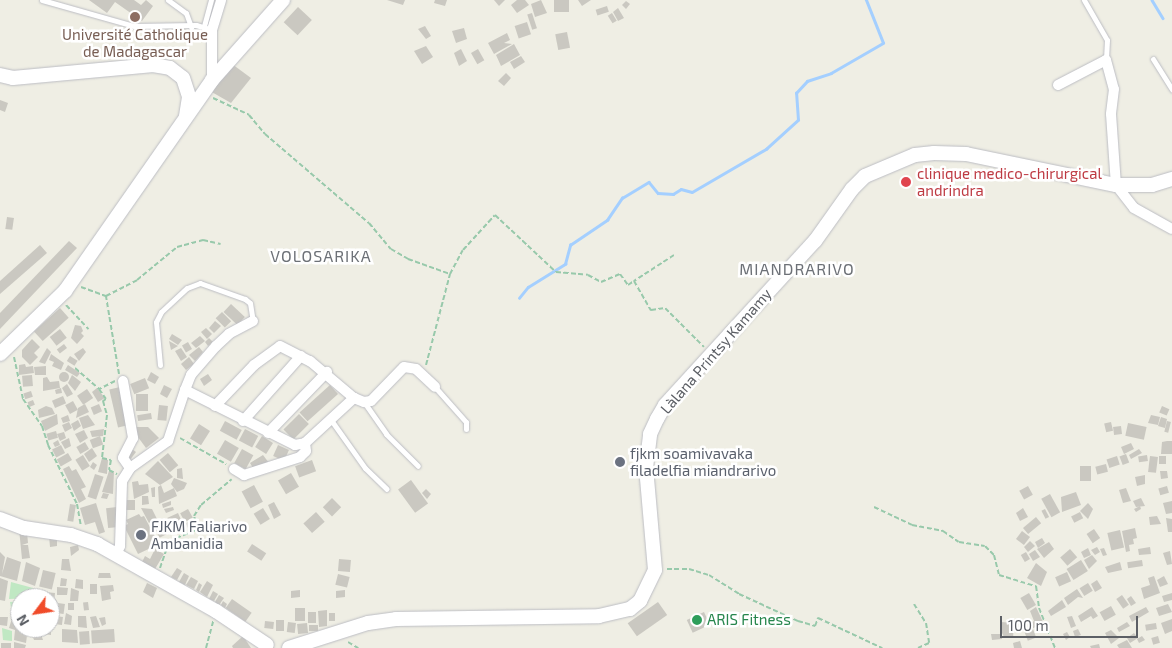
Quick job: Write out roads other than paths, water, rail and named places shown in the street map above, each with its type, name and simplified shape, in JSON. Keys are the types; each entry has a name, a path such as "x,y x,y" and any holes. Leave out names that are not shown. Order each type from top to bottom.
{"street":[{"path":"212,80 208,28 221,0"},
{"path":"5,349 71,284 212,80 283,0"},
{"path":"1058,85 1106,60 1114,89 1111,114 1116,185 1134,208 1172,229"},
{"path":"0,74 13,78 153,65 170,68 183,78 189,97 186,119"},
{"name":"Làlana Printsy Kamamy","path":"289,648 368,622 396,619 599,616 618,613 640,601 655,570 646,468 650,434 665,405 815,241 852,189 865,176 894,162 915,155 958,153 1116,185 1152,186 1172,179"},
{"path":"117,554 120,546 122,481 130,468 162,449 171,434 185,390 192,375 216,346 229,334 253,320"},
{"path":"215,406 273,349 280,346 327,372 354,398 364,402 371,401 404,367 416,369 435,387"},
{"path":"244,421 301,356"},
{"path":"268,433 327,372"},
{"path":"123,381 133,438 123,458 130,468"},
{"path":"185,390 295,445 305,443 354,398"},
{"path":"234,473 244,475 300,457 306,451 305,443"},
{"path":"0,519 24,528 90,540 216,611 266,646 275,642 282,648"}],"lane":[{"path":"42,0 134,26 208,28 211,0"},
{"path":"168,0 186,13 191,27"},
{"path":"1084,0 1107,40 1106,60"},
{"path":"1152,59 1172,90"},
{"path":"160,365 156,322 161,312 187,288 200,283 245,299 250,303 253,320"},
{"path":"435,387 466,422 466,428"},
{"path":"364,402 386,434 418,466"},
{"path":"332,420 365,468 387,489"}],"waterway":[{"path":"519,298 528,287 565,264 570,245 607,220 622,198 649,182 658,193 673,194 681,189 692,192 766,149 798,120 796,93 807,81 831,73 883,43 866,0"},
{"path":"1152,0 1163,18"}],"place":[{"name":"Université Catholique de Madagascar","path":"135,17"},
{"name":"clinique medico-chirurgical andrindra","path":"906,182"},
{"name":"fjkm soamivavaka filadelfia miandrarivo","path":"620,462"},
{"name":"FJKM Faliarivo Ambanidia","path":"141,535"},
{"name":"ARIS Fitness","path":"697,620"}],"district":[{"name":"VOLOSARIKA","path":"321,256"},
{"name":"MIANDRARIVO","path":"797,269"}]}
